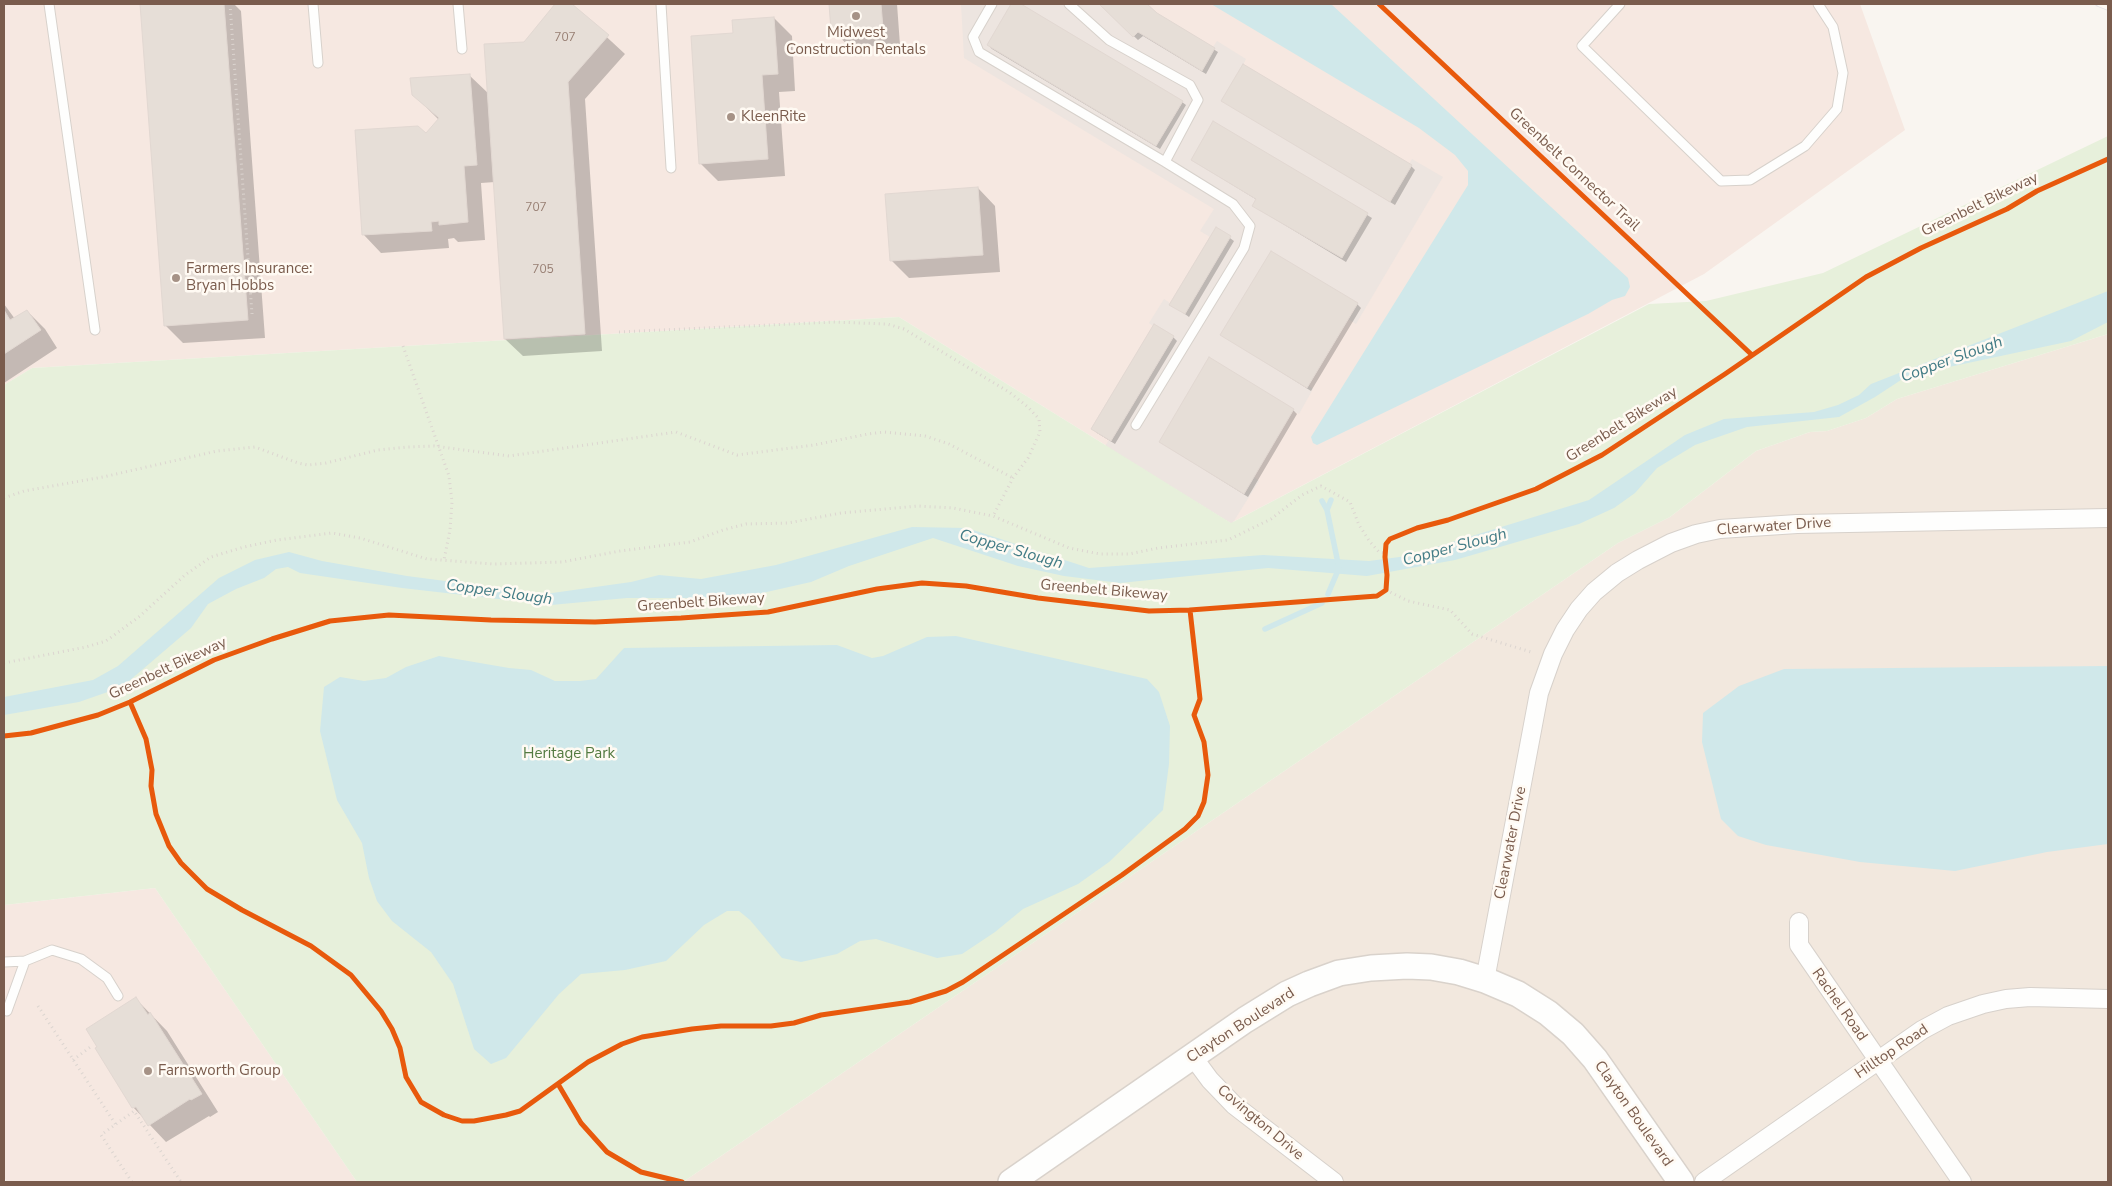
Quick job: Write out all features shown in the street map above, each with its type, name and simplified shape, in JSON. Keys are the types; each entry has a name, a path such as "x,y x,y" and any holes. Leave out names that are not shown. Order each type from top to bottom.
{"street":[{"name":"Clearwater Drive","path":"1485,980 1539,693 1552,654 1565,630 1579,609 1594,592 1617,573 1671,543 1696,534 1720,529 1797,524 2108,518"},
{"name":"Rachel Road","path":"1800,922 1799,945 1962,1182"},
{"name":"Clayton Boulevard","path":"1011,1182 1246,1020 1287,994 1339,973 1371,968 1407,966 1431,967 1459,972 1485,980 1518,994 1548,1013 1573,1034 1595,1058 1681,1182"},
{"name":"Hilltop Road","path":"1704,1182 1922,1030 1948,1016 1983,1004 2006,999 2030,997 2108,999"},
{"name":"Covington Drive","path":"1193,1057 1210,1080 1234,1105 1334,1182"}],"lane":[{"path":"49,4 95,330"},
{"path":"313,4 318,63"},
{"path":"458,4 462,49"},
{"path":"661,4 671,168"},
{"path":"992,4 973,37 979,52 1233,204 1250,226 1244,248 1136,425"},
{"path":"1069,4 1109,40 1190,85 1198,100 1165,162"},
{"path":"1620,4 1582,46 1721,181 1750,180 1805,146 1837,109 1843,73 1833,26 1818,4"},
{"path":"4,962 25,961 52,950 81,959 107,978 118,996"},
{"path":"7,1011 25,961"}],"path":[{"path":"230,4 252,314"},
{"path":"618,332 833,322 887,324 904,329 1009,392 1028,407 1039,419 1040,432 1028,458 1013,478 993,516"},
{"path":"403,346 449,476 452,502 450,530 444,560"},
{"path":"4,498 24,491 103,477 216,451 255,447 308,465 326,463 378,450 438,447 509,456 676,432 736,455 814,446 868,434 903,433 924,436 949,444 1013,478"},
{"path":"4,663 86,647 106,641 140,616 185,575 211,557 244,547 300,536 332,533 360,538 427,559 493,564 562,562 620,551 690,542 746,524 788,523 841,513 918,506 953,508 993,516 1069,548 1100,554 1129,554 1158,548 1228,540 1271,519 1302,495 1321,486 1350,502 1359,525 1370,542 1379,552 1385,555 1386,544"},
{"path":"1386,583 1384,591 1408,601 1450,610 1472,634 1531,652"},
{"path":"38,1006 116,1124"},
{"path":"73,1060 93,1046"},
{"path":"132,1182 102,1135 134,1112 181,1182"}],"shaded area":[{"path":"4,4 1860,4 1905,130 1704,274 1231,523 899,317 32,368 4,385"},
{"path":"961,4 1147,4 1157,13 1213,47 1217,41 1246,59 1243,65 1409,164 1412,159 1443,177 1356,324 1348,319 1308,385 1313,389 1299,414 1293,411 1254,477 1259,481 1232,524 1105,446 1109,440 1091,429 1153,326 1149,323 1164,299 1170,303 1210,237 1200,231 1214,209 964,58"},
{"path":"2108,334 2108,1182 683,1182 1618,543 1670,517 1756,451 1810,432 1827,431 1866,418 1897,399"},
{"path":"155,888 357,1182 7,1182 4,1177 4,905"}],"green space":[{"name":"Heritage Park","path":"2108,136 2108,334 1897,399 1866,418 1827,431 1810,432 1756,451 1670,517 1618,543 683,1182 357,1182 155,888 4,905 4,385 32,368 899,317 1231,523 1649,304 1706,301 1823,273"}],"water":[{"path":"1211,4 1331,4 1628,278 1630,287 1625,296 1612,300 1588,314 1317,445 1313,443 1311,437 1468,185 1468,171 1455,155 1419,128"},
{"name":"Copper Slough","path":"2108,291 2108,322 2071,341 1907,376 1839,417 1747,427 1695,445 1657,468 1635,493 1614,508 1579,524 1455,560 1367,576 1268,568 1120,583 1064,576 1018,566 933,538 849,566 811,582 740,598 627,598 551,605 402,588 300,573 288,567 276,569 264,578 236,589 208,604 191,628 122,687 79,702 4,715 4,697 93,680 118,666 219,578 255,560 289,552 322,561 407,576 545,594 631,582 659,575 701,579 776,565 912,527 967,528 1089,568 1263,555 1369,561 1407,556 1589,500 1685,435 1724,419 1814,412 1838,405 1859,395 1871,384"},
{"path":"956,636 1147,679 1159,692 1170,726 1169,764 1163,810 1109,862 1078,884 1023,909 995,932 962,954 937,958 876,939 860,941 837,954 801,962 782,958 750,920 739,911 727,911 704,925 666,961 625,970 581,974 559,994 506,1058 491,1064 474,1049 453,984 431,952 392,921 377,901 369,878 362,843 337,800 320,731 324,687 340,677 364,681 386,678 406,667 439,656 531,670 555,681 580,681 596,679 624,648 837,645 872,658 883,656 927,637"},
{"path":"2108,666 2108,844 2047,852 1955,871 1860,862 1766,845 1738,836 1721,819 1702,742 1703,713 1739,686 1784,669"}],"building":[{"path":"140,4 224,4 248,320 164,326"},
{"path":"555,4 572,4 609,35 568,82 585,334 504,339 484,44 524,42"},
{"name":"Midwest Construction Rentals","path":"829,4 881,4 883,28 831,30"},
{"path":"1011,4 1021,4 1183,101 1156,146 987,45"},
{"path":"1099,4 1147,4 1157,13 1215,48 1202,71 1138,32 1133,37"},
{"name":"KleenRite","path":"774,17 778,74 762,75 768,159 699,164 691,36 733,33 732,20"},
{"path":"1243,64 1412,165 1390,202 1221,101"},
{"path":"470,74 477,165 464,166 468,222 439,225 439,221 431,222 432,231 362,235 355,130 418,126 426,133 439,118 412,95 410,78"},
{"path":"1213,121 1368,213 1342,258 1252,206 1256,199 1191,160"},
{"path":"978,187 983,255 890,261 885,194"},
{"path":"1216,227 1231,236 1185,314 1169,305"},
{"path":"1271,251 1358,303 1307,388 1220,335"},
{"path":"4,310 10,320 27,310 41,330 4,354"},
{"path":"1154,324 1174,336 1111,441 1091,429"},
{"path":"1209,357 1294,409 1244,494 1159,442"},
{"name":"Farnsworth Group","path":"136,997 148,1015 150,1012 202,1094 190,1099 148,1126 136,1107 132,1108 95,1048 97,1047 86,1029"}],"waterway":[{"path":"1327,510 1331,500"},
{"path":"1322,501 1327,510 1339,568 1328,594"},
{"path":"1265,629 1322,603"}],"railway":[{"path":"2098,4 2108,8"}],"cycle path":[{"name":"Greenbelt Connector Trail","path":"1379,4 1752,355"},
{"name":"Greenbelt Bikeway","path":"4,736 31,733 98,715 130,702 214,660 330,621 389,615 491,620 595,622 681,618 768,612 877,589 922,583 966,586 1038,598 1149,611 1190,610 1377,596 1386,590 1386,544 1390,539 1417,528 1448,520 1536,489 1602,455 1725,374 1866,277 1921,248 2007,209 2037,191 2108,159"},
{"name":"Greenbelt Bikeway","path":"130,702 146,739 152,770 151,786 156,814 169,846 181,863 207,889 242,910 311,946 351,975 381,1011 392,1029 400,1048 406,1077 421,1102 444,1115 462,1121 474,1121 520,1111 588,1062 622,1044 642,1037 721,1026 771,1026 794,1023 821,1015 910,1002 946,991 963,982 1122,875 1185,829 1198,816 1204,802 1208,775 1204,742 1194,715 1200,699 1190,610"},
{"path":"558,1084 581,1123 607,1152 641,1172 682,1182"}],"place":[{"name":"Midwest Construction Rentals","path":"856,16"},
{"name":"KleenRite","path":"731,117"},
{"name":"Farmers Insurance: Bryan Hobbs","path":"176,278"},
{"name":"Farnsworth Group","path":"148,1071"}]}
